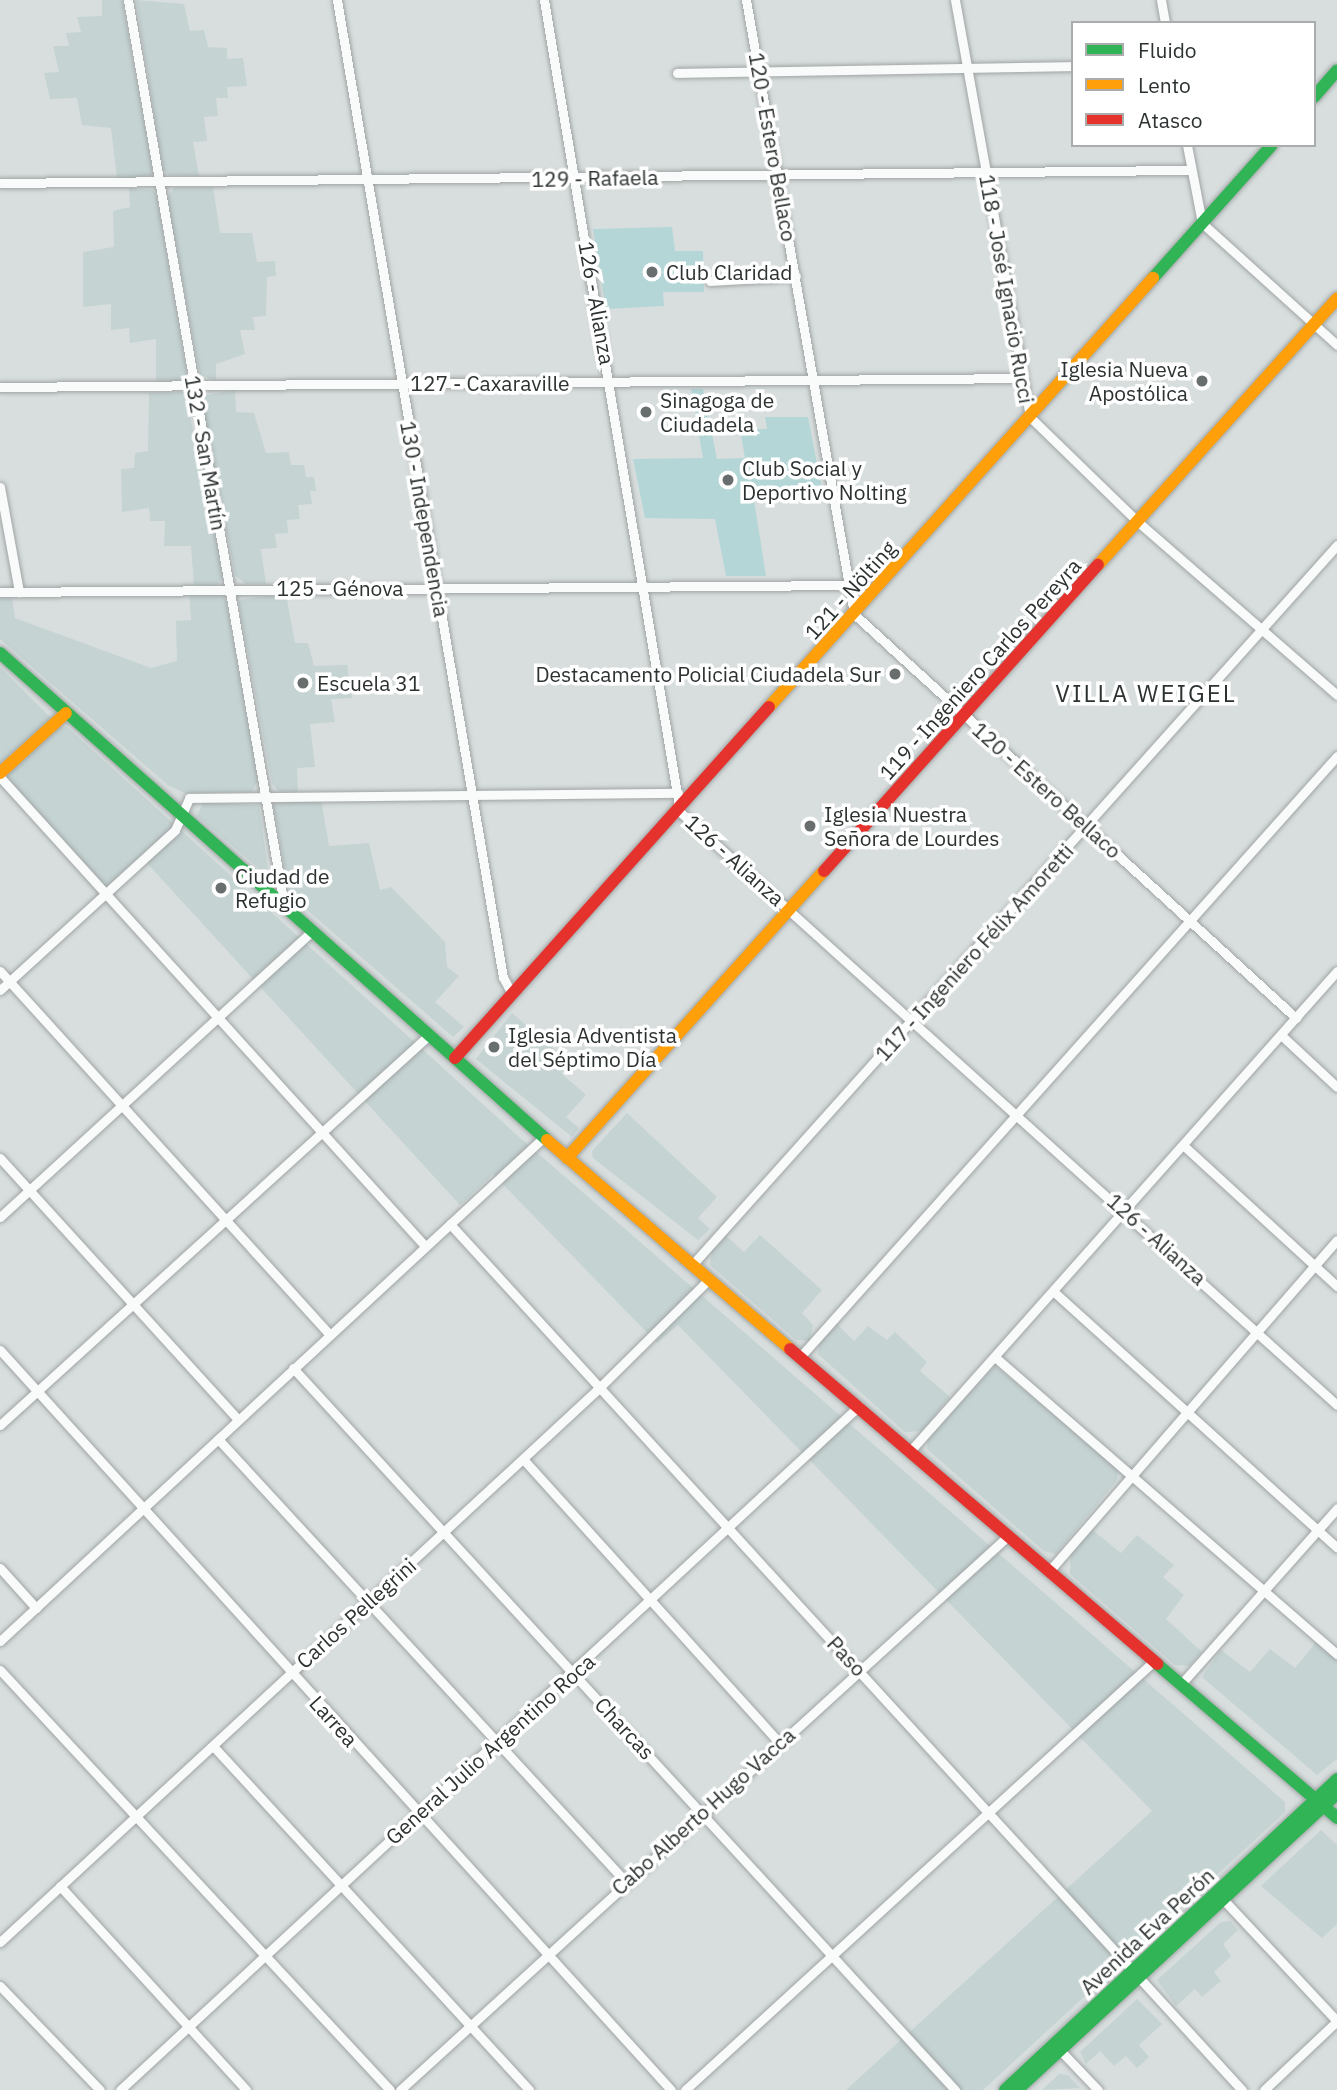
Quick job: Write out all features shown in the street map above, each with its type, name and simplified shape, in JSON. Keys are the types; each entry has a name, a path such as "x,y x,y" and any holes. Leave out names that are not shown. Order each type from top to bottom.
{"street":[{"name":"132 - San Martín","path":"128,0 284,906"},
{"name":"130 - Independencia","path":"337,0 503,977 512,994"},
{"name":"126 - Alianza","path":"544,0 646,587 680,812 1337,1405"},
{"name":"120 - Estero Bellaco","path":"746,0 855,614 964,716 1193,920 1296,1018"},
{"name":"118 - José Ignacio Rucci","path":"956,0 1030,418 1137,521 1337,695"},
{"path":"1161,0 1165,21"},
{"path":"677,73 1071,66"},
{"path":"1316,95 1337,71"},
{"path":"1186,147 1202,223 1337,345"},
{"name":"121 - Nölting","path":"455,1058 680,812 1270,147"},
{"name":"129 - Rafaela","path":"0,183 368,183 1191,170"},
{"path":"710,281 796,276"},
{"name":"119 - Ingeniero Carlos Pereyra","path":"567,1158 1337,299"},
{"name":"127 - Caxaraville","path":"0,387 1022,378"},
{"path":"0,487 19,592"},
{"name":"117 - Ingeniero Félix Amoretti","path":"692,1265 1337,545"},
{"name":"125 - Génova","path":"0,592 849,585"},
{"path":"0,653 544,1138 1337,1818"},
{"path":"66,713 0,775 425,1246"},
{"path":"800,1357 1337,756"},
{"path":"0,990 176,830 189,798 678,793"},
{"path":"0,1217 125,1106 312,931"},
{"path":"0,971 329,1334"},
{"path":"911,1450 1337,971"},
{"path":"0,1425 429,1035"},
{"path":"1280,1035 1337,1087"},
{"path":"0,1641 544,1138"},
{"path":"1183,1145 1337,1286"},
{"path":"0,1158 238,1420"},
{"name":"Paso","path":"450,1224 598,1389 1242,2090"},
{"path":"1050,1570 1337,1240"},
{"name":"Carlos Pellegrini","path":"0,1942 523,1460 709,1279"},
{"path":"1053,1291 1337,1548"},
{"name":"Larrea","path":"0,1350 142,1511 671,2090"},
{"path":"995,1357 1337,1654"},
{"name":"Charcas","path":"293,1368 835,1954 955,2090"},
{"name":"General Julio Argentino Roca","path":"120,2090 339,1885 653,1601 859,1406"},
{"path":"218,1439 625,1881"},
{"path":"523,1460 779,1742"},
{"path":"1181,1684 1337,1508"},
{"name":"Cabo Alberto Hugo Vacca","path":"400,2090 625,1881 1009,1535"},
{"path":"0,1568 36,1608"},
{"path":"685,2090 1154,1661"},
{"path":"0,1670 264,1958 390,2090"},
{"path":"212,1746 529,2090"},
{"path":"1322,1804 1337,1779"},
{"path":"1322,1804 1337,1794"},
{"name":"Avenida Eva Perón","path":"1004,2090 1057,2047 1322,1804"},
{"path":"60,1886 246,2090"},
{"path":"1219,1896 1337,2021 1264,2090"},
{"path":"0,1986 100,2090"},
{"path":"1057,2047 1098,2090"},
{"name":"Avenida Eva Perón","path":"1017,2090 1057,2047"}],"shaded area":[{"path":"102,0 122,0 153,172 149,178 117,178 111,128 82,125 77,98 50,99 44,73 59,72 53,46 69,46 66,33 81,32 77,17 102,16"},
{"path":"136,0 184,4 190,31 204,30 208,47 227,48 227,59 243,58 247,86 227,87 228,98 216,98 218,116 204,117 207,141 193,142 199,176 169,175 163,169"},
{"path":"175,187 213,187 220,233 252,233 257,262 275,261 276,276 267,277 266,316 253,317 255,330 240,330 245,354 216,364 216,381 200,375 167,197"},
{"path":"129,188 153,190 157,197 187,375 183,382 156,382 156,339 130,343 129,328 111,330 111,304 83,307 83,252 114,247 113,211 130,207"},
{"name":"Club Claridad","path":"672,227 675,251 703,251 704,292 663,292 664,306 606,309 593,229"},
{"name":"Club Social y Deportivo Nolting","path":"691,389 703,389 717,459 745,458 740,429 767,429 765,417 808,417 824,500 754,500 766,576 726,576 715,519 645,518 633,459 703,458"},
{"path":"235,390 236,412 254,413 266,453 289,452 291,465 304,465 306,477 314,477 316,491 310,491 312,504 298,505 300,519 287,520 288,533 275,534 277,548 261,549 266,584 246,584 235,575 201,396"},
{"path":"185,392 224,576 216,586 194,585 191,546 164,546 165,521 150,521 149,508 122,512 121,469 134,468 135,453 148,451 149,393"},
{"path":"189,593 222,594 226,601 259,778 252,792 185,793 169,786 0,639 0,597 12,597 15,618 151,668 177,661 176,621 191,620"},
{"path":"286,594 295,643 308,643 314,666 347,665 352,698 331,699 335,722 310,724 315,767 297,768 298,792 278,791 272,783 238,600"},
{"path":"0,667 51,718 0,763"},
{"path":"58,727 67,727 518,1136 1285,1802 1285,1812 983,2090 846,2090 1152,1811 678,1325 657,1343 493,1174 460,1205 146,862 111,894 4,775"},
{"path":"321,799 329,846 369,843 380,890 391,887 445,942 447,967 459,976 435,1002 464,1027 453,1037 290,895 273,804"},
{"path":"203,803 259,805 269,877 197,816"},
{"path":"512,1013 570,1063 561,1073 586,1095 566,1117 579,1128 572,1137 476,1059"},
{"path":"627,1113 717,1197 698,1218 710,1229 698,1240 593,1158 592,1151"},
{"path":"725,1235 744,1252 760,1235 822,1290 802,1313 813,1325 810,1341 796,1340 710,1265 712,1249"},
{"path":"836,1323 854,1341 868,1326 887,1340 895,1332 927,1362 920,1371 950,1397 922,1431 905,1432 818,1354 819,1343"},
{"path":"995,1366 1119,1469 1117,1480 1056,1554 1044,1551 927,1449 928,1438"},
{"path":"1090,1528 1121,1553 1137,1535 1174,1565 1163,1577 1184,1595 1166,1619 1202,1652 1189,1666 1175,1665 1070,1574 1071,1551"},
{"path":"1318,1640 1337,1660 1337,1759 1317,1775 1202,1677 1221,1650 1250,1672 1270,1649 1295,1668"},
{"path":"1321,1830 1337,1845 1337,1924 1322,1938 1261,1886"},
{"path":"1230,1921 1238,1930 1223,1944 1231,1956 1214,1972 1221,1981 1202,1997 1195,1989 1176,2006 1157,1980 1221,1922"},
{"path":"1137,1999 1162,2024 1139,2045 1149,2057 1137,2068 1126,2056 1114,2066 1100,2051 1086,2064 1080,2052"},
{"path":"1059,2074 1068,2075 1080,2088 1042,2090"}],"traffic: fast":[{"path":"1316,95 1337,71"},
{"path":"1153,278 1270,147"},
{"path":"0,653 547,1140"},
{"path":"1157,1664 1337,1818"},
{"path":"1005,2090 1337,1779"},
{"path":"1017,2090 1337,1794"}],"traffic: slow":[{"path":"769,707 1153,278"},
{"path":"1098,565 1337,299"},
{"path":"0,773 66,713"},
{"path":"567,1158 824,871"},
{"path":"547,1140 790,1349"}],"traffic: jam":[{"path":"824,871 1098,565"},
{"path":"455,1058 769,707"},
{"path":"790,1349 1157,1664"}],"place":[{"name":"Club Claridad","path":"652,272"},
{"name":"Iglesia Nueva Apostólica","path":"1202,381"},
{"name":"Sinagoga de Ciudadela","path":"646,412"},
{"name":"Club Social y Deportivo Nolting","path":"728,480"},
{"name":"Destacamento Policial Ciudadela Sur","path":"895,674"},
{"name":"Escuela 31","path":"303,683"},
{"name":"Iglesia Nuestra Señora de Lourdes","path":"810,826"},
{"name":"Ciudad de Refugio","path":"221,888"},
{"name":"Iglesia Adventista del Séptimo Día","path":"494,1047"}],"district":[{"name":"VILLA WEIGEL","path":"1146,694"}]}
